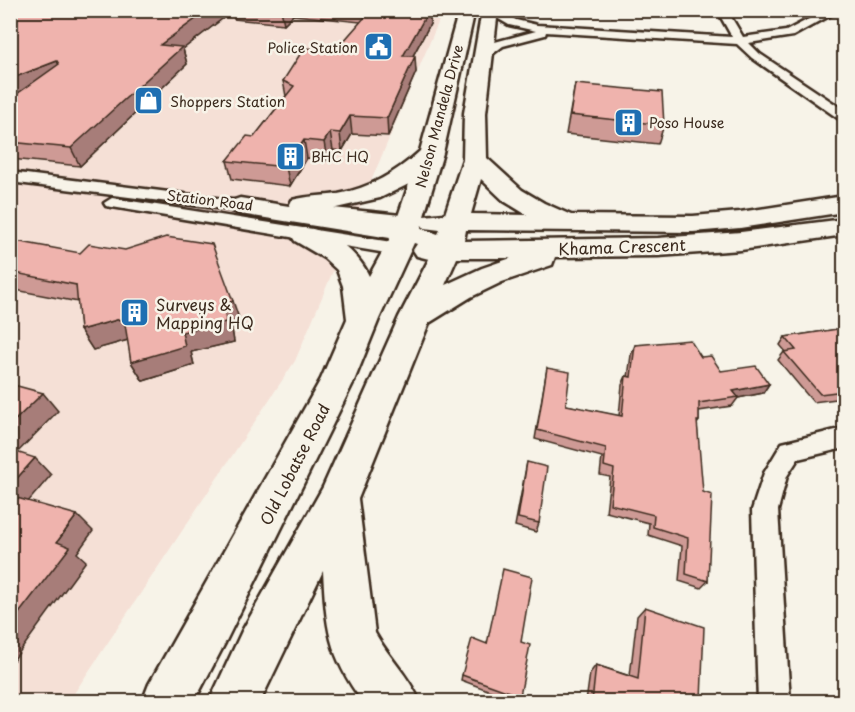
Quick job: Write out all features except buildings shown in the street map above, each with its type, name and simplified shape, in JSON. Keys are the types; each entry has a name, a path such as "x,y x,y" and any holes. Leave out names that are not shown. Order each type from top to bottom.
{"main road":[{"name":"Nelson Mandela Drive","path":"429,235 431,153 467,10"},
{"name":"Nelson Mandela Drive","path":"429,235 475,159 475,113 490,11"},
{"path":"234,702 259,648 339,500 415,317 429,235 460,131 475,113"},
{"path":"251,206 322,204 373,193 406,177 431,153"},
{"path":"475,159 498,185 523,203 553,216 584,237"},
{"name":"Khama Crescent","path":"429,235 584,237 717,222 844,204"},
{"path":"251,206 429,235 640,239 681,244"},
{"name":"Khama Crescent","path":"584,237 658,248 681,244 741,241 844,227"},
{"path":"305,235 338,252 352,268 357,276 363,319"},
{"path":"337,381 372,346 429,235"},
{"name":"Old Lobatse Road","path":"167,702 209,627 337,381 363,319 429,235"},
{"path":"415,317 455,291 584,237"},
{"path":"339,500 348,609 353,640 368,668 395,702"}],"street":[{"path":"722,10 740,41 756,56 844,116"},
{"path":"490,11 519,25 568,31 740,41 789,34 835,10"},
{"path":"482,57 499,44 515,38 568,31"},
{"name":"Station Road","path":"11,186 305,235 429,235"},
{"name":"Station Road","path":"11,186 251,206"},
{"path":"774,702 765,510 776,473 790,450 844,438"}],"shaded area":[{"path":"10,11 443,11 295,361 69,701 11,701"}],"place":[{"name":"Police Station","path":"379,47"},
{"name":"Shoppers Station","path":"149,101"},
{"name":"Poso House","path":"628,122"},
{"name":"BHC HQ","path":"290,156"},
{"name":"Surveys & Mapping HQ","path":"135,313"}]}
